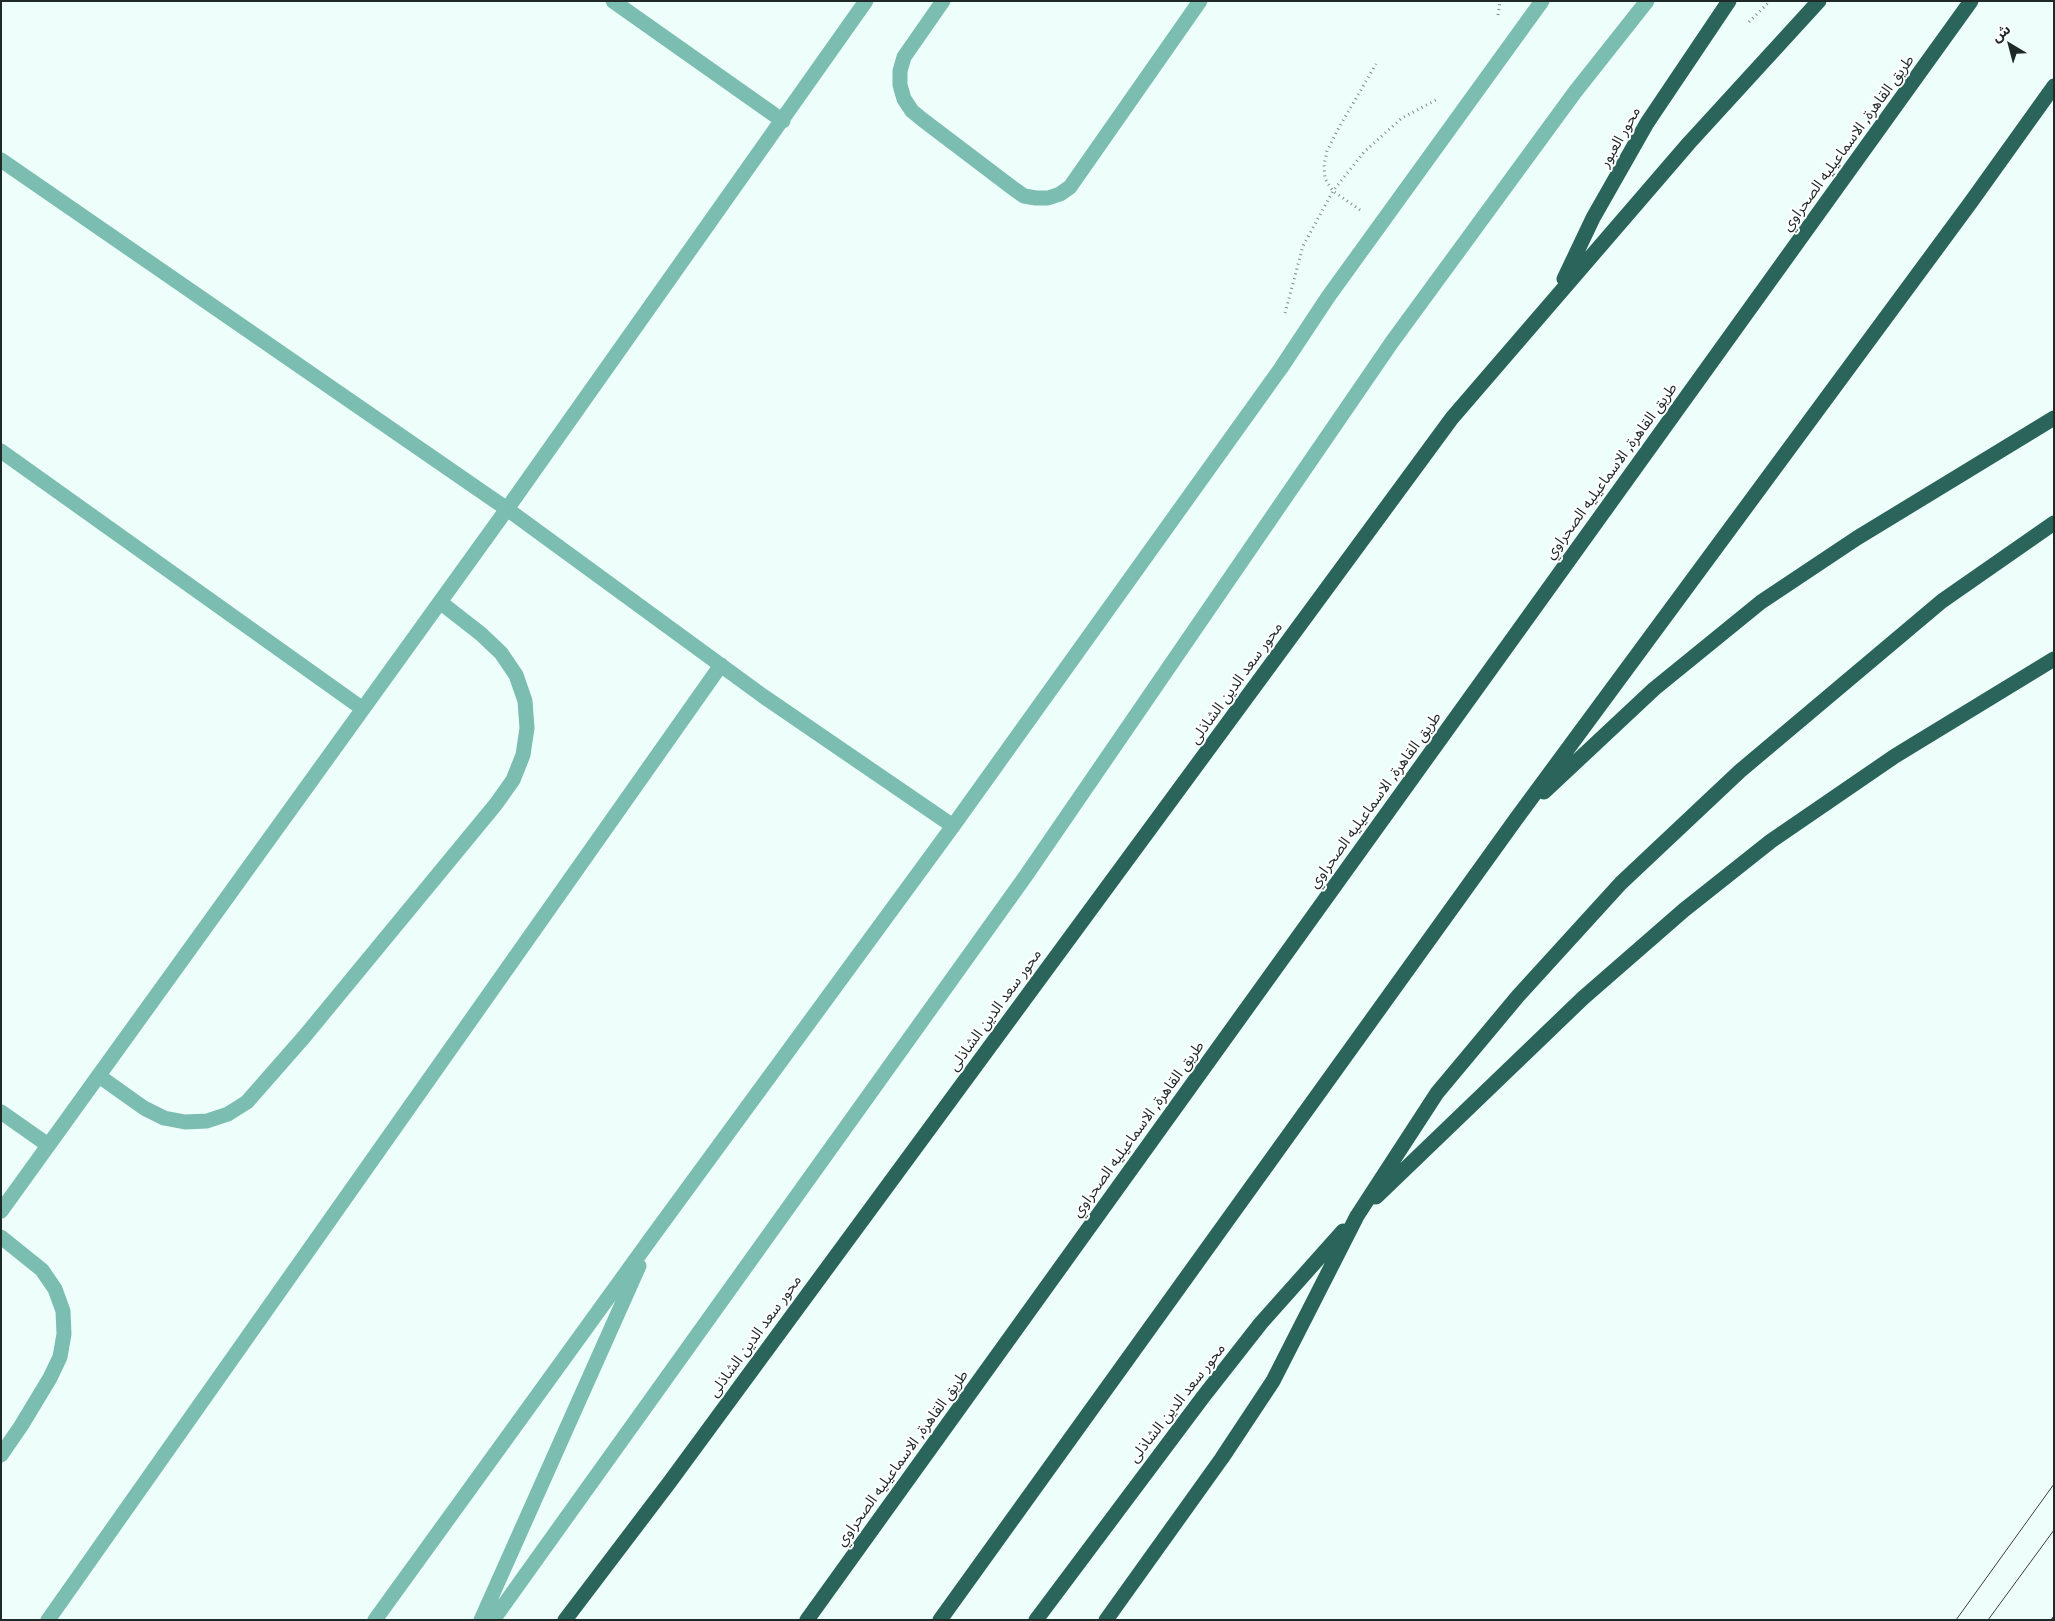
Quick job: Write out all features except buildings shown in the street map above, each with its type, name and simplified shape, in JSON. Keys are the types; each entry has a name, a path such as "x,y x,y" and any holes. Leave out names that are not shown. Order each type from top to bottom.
{"highway":[{"name":"محور العبور","path":"1555,297 1593,218 1647,123 1728,1"},
{"path":"1555,297 1689,143 1819,1"},
{"name":"طريق القاهرة, الاسماعيليه الصحراوي","path":"807,1620 1971,1"},
{"path":"940,1620 1516,819 1971,202 2054,86"},
{"name":"محور سعد الدين الشاذلى","path":"564,1620 669,1483 1452,418 1555,297"},
{"path":"1516,819 1654,689 1761,602 1865,533 2054,418"},
{"path":"1106,1620 1222,1458 1273,1381 1357,1216 1437,1093 1518,996 1621,883 1740,771 1942,601 2054,523"},
{"path":"1357,1216 1583,998 1684,910 1770,841 1887,761 2054,659"},
{"name":"محور سعد الدين الشاذلى","path":"1036,1620 1174,1434 1261,1323 1357,1216"}],"street":[{"path":"613,1 783,121"},
{"path":"1,1211 507,509 866,1"},
{"path":"942,1 904,57 900,71 900,85 904,99 912,111 923,120 1024,196 1048,198 1060,194 1070,186 1200,1"},
{"path":"375,1620 953,826 1380,225 1542,1"},
{"path":"493,1620 1025,877 1392,342 1575,92 1646,1"},
{"path":"1,160 507,509 763,696 953,826"},
{"path":"1,451 363,709"},
{"path":"99,1076 144,1108 164,1118 185,1122 207,1121 247,1102 304,1037 496,804 513,780 523,755 528,728 525,701 516,675 501,653 482,634 440,602"},
{"path":"48,1620 721,665"},
{"path":"1,1112 48,1145"},
{"path":"1,1237 42,1270 55,1289 63,1311 64,1334 60,1357 50,1378 1,1455"},
{"path":"481,1620 652,1237"}],"path":[{"path":"1376,64 1327,151 1324,165 1325,179 1333,191 1380,225"},
{"path":"1285,314 1303,246 1333,191 1364,152 1402,118 1437,99"}],"tram line":[{"path":"1956,1620 2054,1484"},
{"path":"1988,1620 2054,1530"}]}
